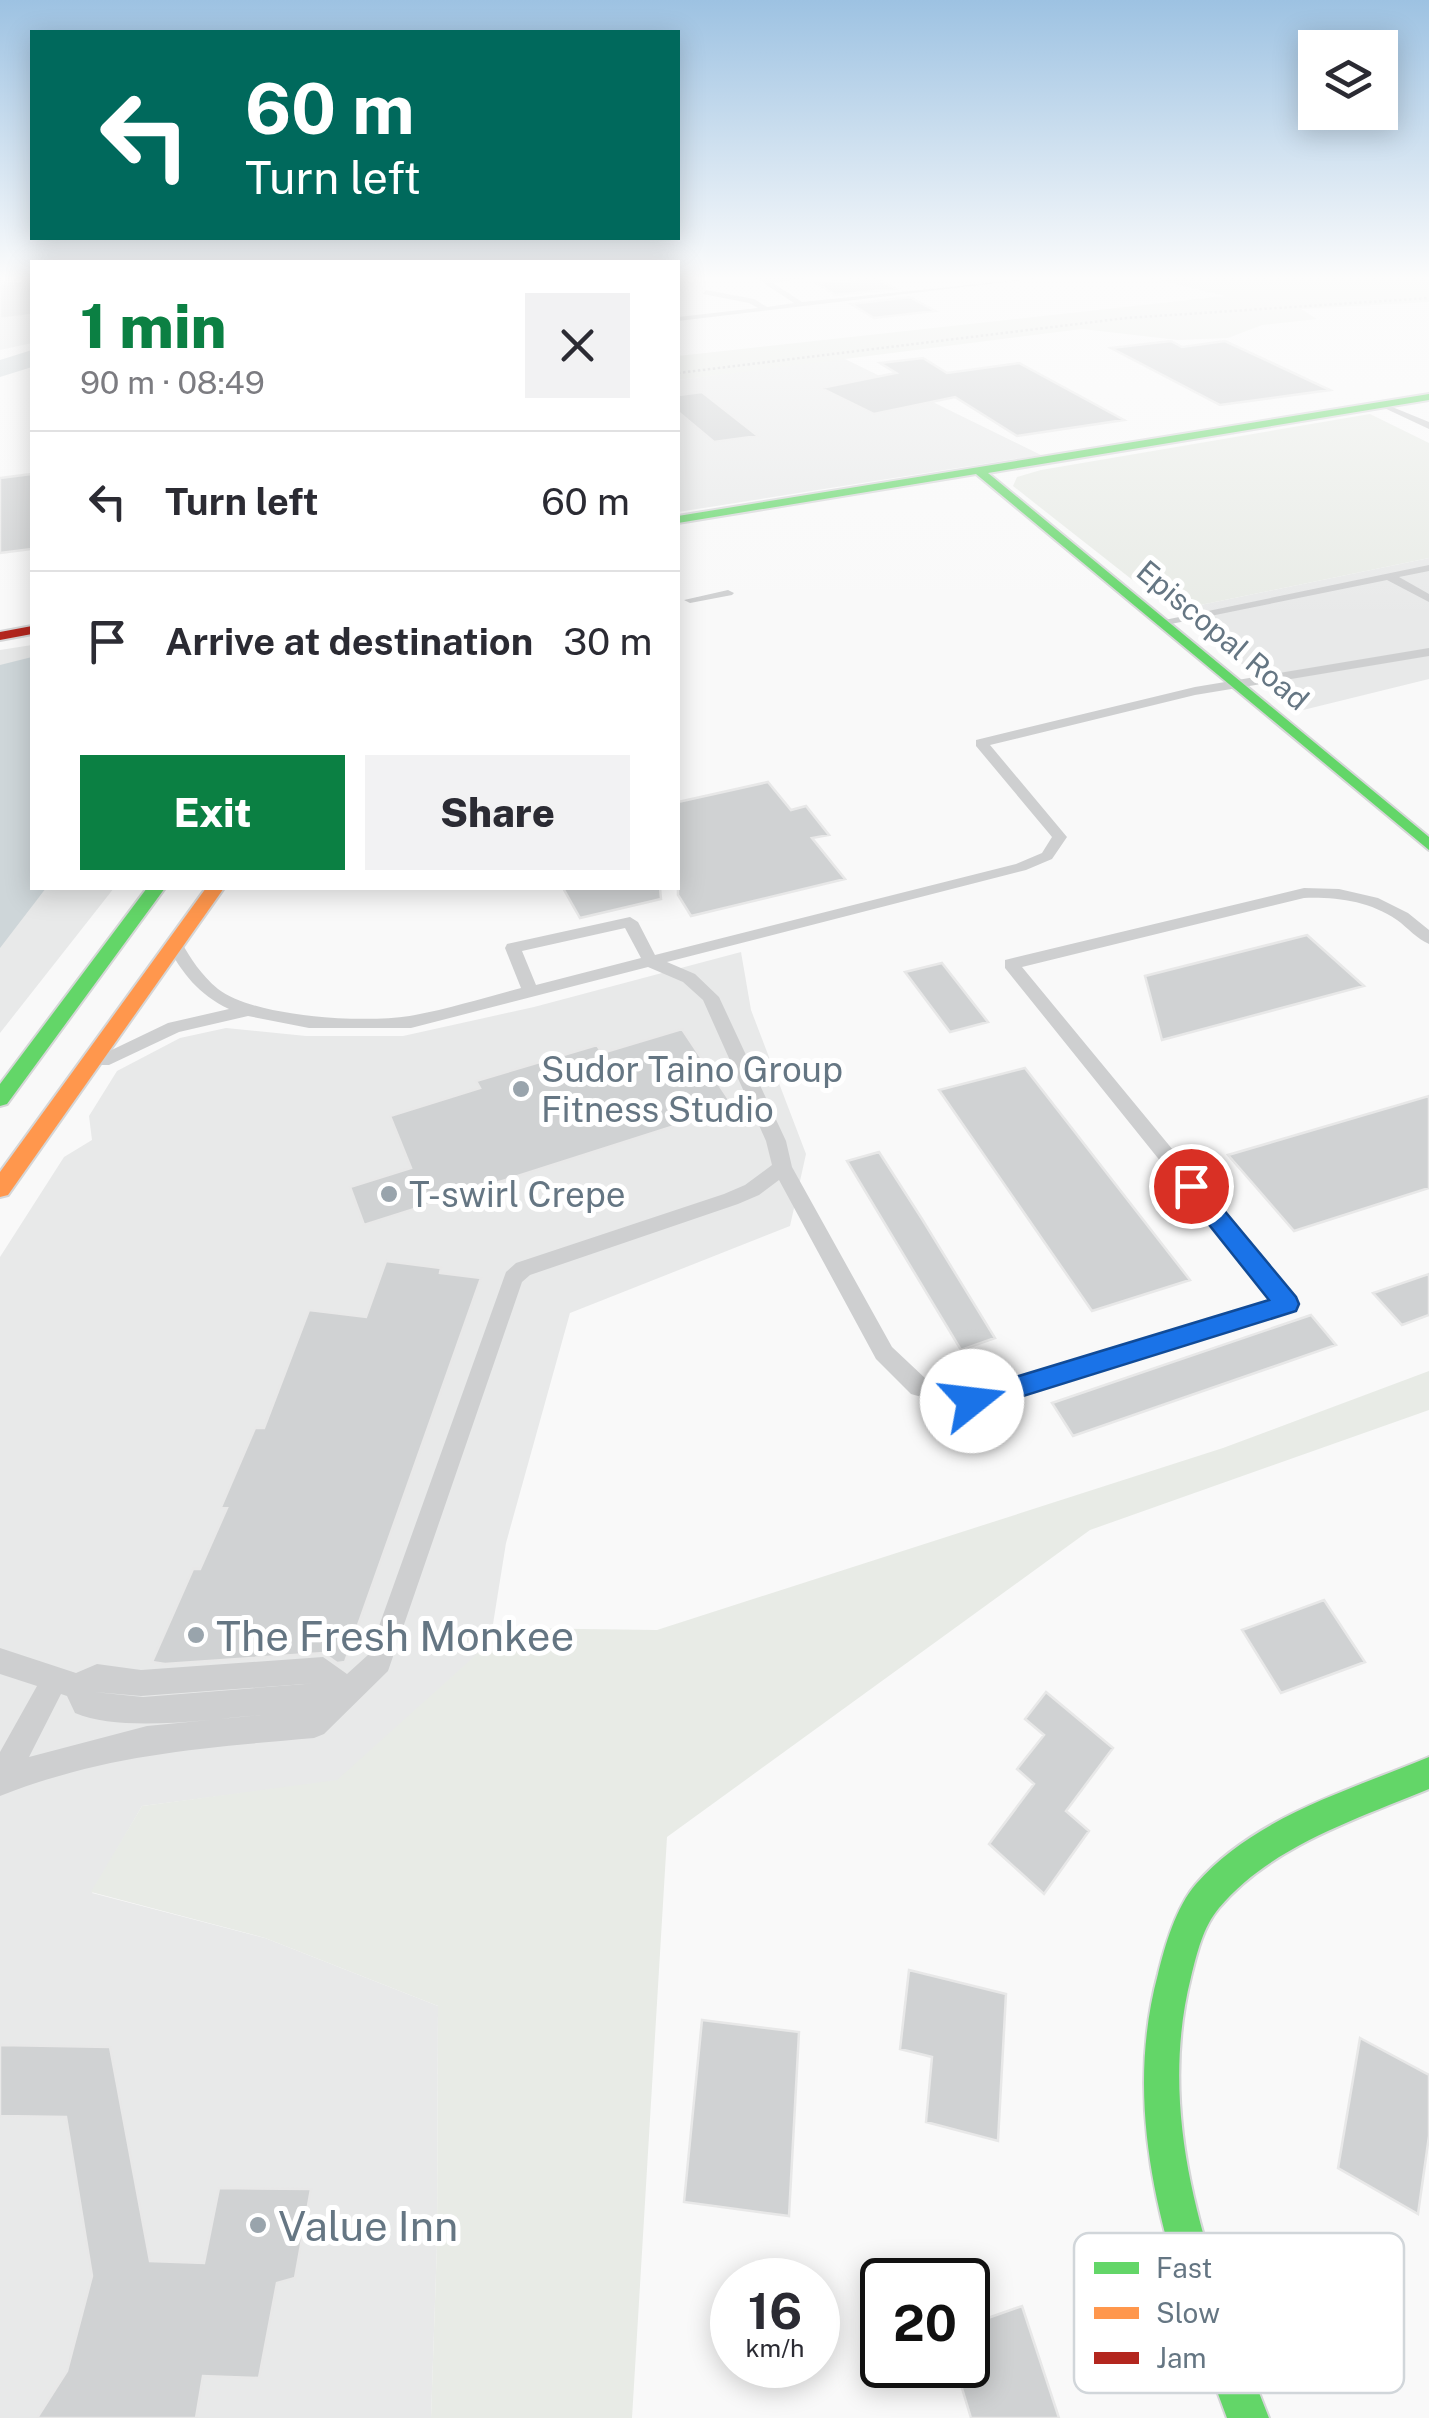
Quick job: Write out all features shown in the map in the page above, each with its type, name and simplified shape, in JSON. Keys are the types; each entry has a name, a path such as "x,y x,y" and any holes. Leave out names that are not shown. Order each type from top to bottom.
{"main road":[{"path":"680,520 1429,398"},
{"name":"Episcopal Road","path":"979,471 1429,846"},
{"path":"0,636 30,630"},
{"path":"0,1099 155,890"},
{"path":"0,1189 213,890"},
{"path":"1185,2233 1168,2173 1159,2062 1173,1963 1208,1895 1275,1842 1429,1773"},
{"path":"1238,2393 1248,2418"}],"lane":[{"path":"1383,404 1429,426"},
{"path":"1161,622 1429,568"},
{"path":"1388,576 1429,599"},
{"path":"690,600 728,593"},
{"path":"84,1072 135,1042 174,1026 246,1012 311,1021 410,1022 1004,871 1047,856 1060,837 982,743 1236,684 1429,652"},
{"path":"531,992 513,948 630,922 651,962 689,978 710,996 770,1128 782,1167 884,1353 919,1387 972,1401 1287,1304 1010,964 1304,893 1329,891 1390,906 1429,940"},
{"path":"174,944 190,975 204,990 246,1012"},
{"path":"0,1782 46,1764 147,1740 314,1724 366,1679 379,1662 513,1278 523,1269 731,1200 752,1190 782,1167"},
{"path":"0,1661 65,1682 98,1677 142,1683 323,1670 348,1692"},
{"path":"0,1774 65,1682"}],"shaded area":[{"path":"680,391 910,391 1041,455 680,512"},
{"path":"1370,414 1429,443 1429,558 1181,609 1158,600 1013,486 1017,477 1041,470"},
{"path":"1429,558 1429,679 1295,712 1181,609"},
{"path":"30,645 30,890 112,890 0,1033 0,650"},
{"path":"30,658 30,890 44,890 0,948 0,665"},
{"path":"741,952 751,1010 806,1154 790,1226 570,1313 506,1543 489,1649 337,1781 142,1806 92,1893 265,1938 438,2006 437,2244 431,2418 0,2418 0,1257 64,1157 92,1140 89,1116 117,1071 180,1038 226,1028 306,1036 403,1036 534,1007"},
{"path":"1429,1371 1429,1410 1090,1530 667,1837 632,2418 431,2418 437,2244 438,2006 265,1938 91,1892 142,1806 337,1780 506,1628 657,1630 1223,1448"}],"building":[{"path":"827,391 1070,391 1124,420 1017,436 955,397 874,414"},
{"path":"1193,391 1324,391 1220,405"},
{"path":"702,392 758,436 714,442 680,414 680,395"},
{"path":"30,474 30,549 0,553 0,478"},
{"path":"768,782 791,810 806,806 829,835 812,838 845,879 691,916 678,895 680,802"},
{"path":"564,890 660,890 661,899 580,918"},
{"path":"1307,935 1364,986 1162,1040 1145,976"},
{"path":"942,963 988,1022 950,1032 905,972"},
{"path":"682,1029 734,1107 364,1225 350,1187 411,1168 390,1116 480,1088 476,1081 597,1045 602,1053"},
{"path":"1025,1068 1190,1280 1092,1311 939,1090"},
{"path":"1429,1096 1429,1188 1294,1231 1228,1155"},
{"path":"879,1152 995,1338 961,1350 847,1161"},
{"path":"386,1261 481,1278 345,1662 337,1663 323,1653 152,1662 193,1569 200,1569 227,1508 221,1507 255,1428 264,1428 309,1310 366,1317"},
{"path":"1429,1274 1429,1315 1402,1325 1373,1293"},
{"path":"1311,1315 1336,1345 1073,1436 1052,1403"},
{"path":"1324,1600 1365,1662 1281,1693 1242,1630"},
{"path":"1046,1692 1113,1748 1066,1811 1089,1831 1044,1894 989,1844 1034,1784 1017,1769 1044,1735 1025,1719"},
{"path":"909,1970 1006,1994 998,2141 926,2122 932,2057 900,2049"},
{"path":"702,2020 799,2032 789,2216 684,2202"},
{"path":"1360,2038 1429,2075 1429,2136 1418,2214 1338,2168"},
{"name":"Value Inn","path":"0,2045 110,2047 150,2261 204,2263 219,2188 311,2189 295,2278 277,2283 259,2378 203,2376 196,2418 37,2418 67,2371 92,2276 66,2117 0,2116"},
{"path":"1022,2306 1059,2418 971,2418 962,2388 990,2388 990,2317"}],"traffic: fast":[{"path":"680,520 1429,397"},
{"path":"979,471 1429,845"},
{"path":"0,1099 155,890"},
{"path":"1184,2233 1163,2131 1160,2071 1165,2012 1192,1922 1210,1893 1258,1853 1313,1822 1429,1773"},
{"path":"1239,2393 1248,2418"}],"traffic: slow":[{"path":"0,1189 214,890"}],"traffic: jam":[{"path":"0,636 30,630"}],"place":[{"name":"Sudor Taino Group Fitness Studio","path":"521,1089"},
{"name":"T-swirl Crepe","path":"389,1194"},
{"name":"The Fresh Monkee","path":"196,1635"},
{"name":"Value Inn","path":"258,2225"}],"route":[{"path":"972,1401 1287,1304 1191,1186"}]}
